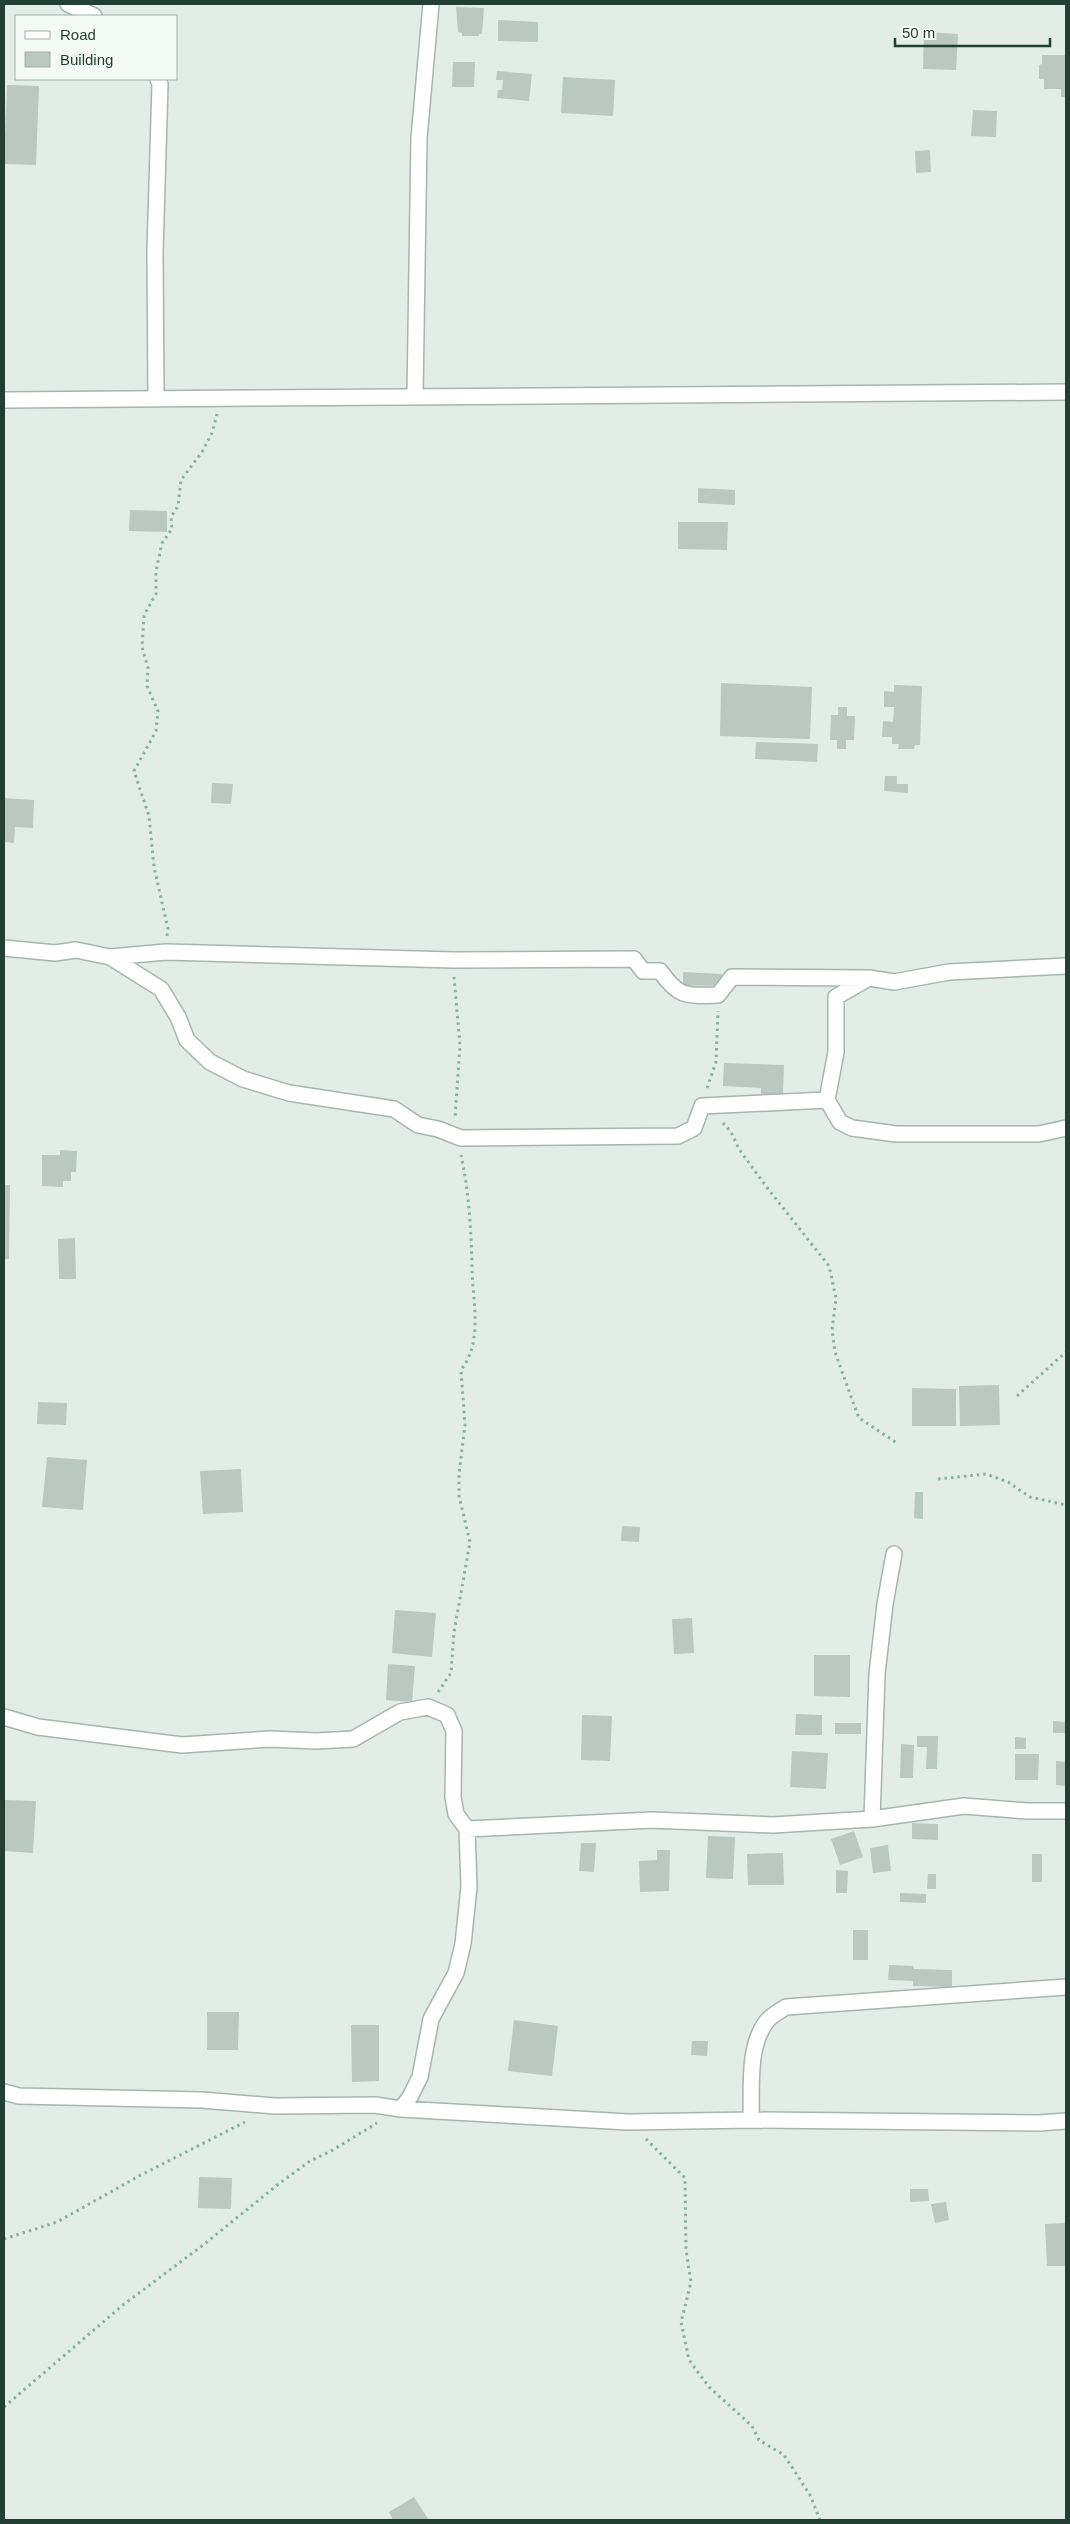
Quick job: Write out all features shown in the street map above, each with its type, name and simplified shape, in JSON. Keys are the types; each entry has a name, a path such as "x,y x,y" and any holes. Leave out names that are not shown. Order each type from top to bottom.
{"street":[{"path":"73,4 92,15"},
{"path":"415,396 419,138 431,4"},
{"path":"156,398 155,261 160,84 158,80"},
{"path":"4,400 1066,392"},
{"path":"4,948 55,953 76,950 110,957 166,952 453,960 634,959 643,970 660,971 678,993 688,996 718,995 732,977 869,978 894,982 949,972 1066,966"},
{"path":"110,957 161,989 178,1017 187,1040 210,1062 243,1079 289,1092 394,1110 418,1125 438,1129 454,1136 478,1140 678,1136 694,1128 702,1106 827,1100"},
{"path":"869,978 836,997 836,1052 827,1100 840,1122 852,1128 896,1134 1039,1134 1066,1128"},
{"path":"872,1819 877,1674 885,1604 894,1554"},
{"path":"4,1717 38,1727 182,1745 270,1739 316,1741 353,1739 400,1712 428,1707 447,1715 454,1731 453,1798 456,1814 467,1829 469,1887 463,1944 456,1973 431,2018 420,2077 410,2097 401,2109"},
{"path":"467,1829 652,1820 773,1825 872,1819 964,1806 1027,1811 1066,1810"},
{"path":"751,2120 753,2062 759,2033 768,2019 786,2007 1066,1987"},
{"path":"4,2092 19,2096 202,2100 275,2106 374,2105 401,2109 628,2122 751,2120 1039,2123 1066,2121"}],"path":[{"path":"166,952 168,929 154,867 149,816 134,771 156,731 158,711 147,686 148,668 142,647 144,616 156,594 156,571 162,543 172,529 171,517 178,506 181,480 202,452 212,433 218,409 217,399"},
{"path":"453,960 460,1045 454,1136"},
{"path":"718,995 716,1062 702,1106 715,1114 731,1132 739,1149 829,1266 836,1298 832,1330 835,1352 859,1418 898,1442"},
{"path":"428,1707 451,1673 454,1632 470,1542 459,1496 459,1474 465,1425 461,1370 468,1360 476,1320 468,1187 454,1132 454,1136"},
{"path":"1017,1396 1066,1352"},
{"path":"938,1479 986,1474 1008,1482 1030,1497 1066,1505"},
{"path":"4,2407 123,2305 207,2242 282,2181 310,2160 331,2151 401,2109"},
{"path":"4,2239 57,2222 139,2176 249,2120"},
{"path":"628,2122 685,2178 686,2250 691,2282 681,2322 688,2360 709,2387 752,2426 759,2440 784,2455 810,2495 820,2520"}],"building":[{"path":"456,7 484,8 482,34 479,34 479,36 462,36 462,33 458,32"},
{"path":"498,20 538,22 538,42 498,41"},
{"path":"924,32 958,34 956,70 923,69"},
{"path":"1042,55 1066,55 1066,97 1061,97 1061,89 1044,89 1044,79 1039,79 1039,65 1042,64"},
{"path":"453,62 475,62 474,87 452,87"},
{"path":"497,71 532,74 529,101 497,98 498,90 502,90 503,80 496,80"},
{"path":"563,77 615,80 613,116 561,113"},
{"path":"7,85 39,86 36,165 4,164"},
{"path":"973,110 997,111 996,137 971,136"},
{"path":"930,150 931,172 916,173 915,151"},
{"path":"698,488 735,490 735,505 698,503"},
{"path":"130,510 167,511 167,532 129,531"},
{"path":"678,522 728,522 727,550 678,549"},
{"path":"721,683 812,687 810,739 720,736"},
{"path":"894,685 922,686 920,745 915,745 914,749 898,749 899,744 892,744 892,737 882,737 883,721 893,722 894,707 884,707 884,691 894,692"},
{"path":"838,707 847,707 847,716 855,716 854,740 846,740 846,749 837,749 837,740 830,740 831,715 838,715"},
{"path":"756,742 818,744 817,762 755,759"},
{"path":"885,776 897,776 897,784 908,784 908,793 884,791"},
{"path":"212,783 233,784 231,804 211,803"},
{"path":"4,798 34,800 33,828 15,827 14,843 4,842"},
{"path":"683,972 722,974 721,986 683,985"},
{"path":"724,1063 784,1065 783,1095 761,1095 761,1088 723,1086"},
{"path":"60,1150 77,1151 76,1172 71,1172 71,1181 63,1181 63,1187 42,1186 42,1155 60,1155"},
{"path":"4,1185 10,1185 9,1259 4,1259"},
{"path":"75,1238 76,1279 59,1279 58,1239"},
{"path":"999,1385 1000,1425 960,1426 959,1386"},
{"path":"912,1388 956,1389 956,1426 912,1426"},
{"path":"38,1402 67,1403 66,1425 37,1424"},
{"path":"47,1457 87,1460 83,1510 42,1507"},
{"path":"241,1469 243,1512 203,1514 200,1471"},
{"path":"915,1492 923,1492 923,1519 914,1518"},
{"path":"622,1526 640,1527 639,1542 621,1541"},
{"path":"395,1610 436,1613 432,1657 392,1653"},
{"path":"692,1618 694,1653 674,1654 672,1619"},
{"path":"814,1655 850,1655 850,1697 814,1696"},
{"path":"388,1664 415,1666 412,1702 386,1700"},
{"path":"796,1714 822,1715 822,1735 795,1735"},
{"path":"582,1715 612,1716 610,1761 581,1760"},
{"path":"1053,1721 1066,1722 1066,1733 1053,1733"},
{"path":"835,1723 861,1723 861,1734 835,1734"},
{"path":"917,1736 938,1736 937,1769 926,1769 927,1747 917,1747"},
{"path":"1015,1737 1026,1738 1026,1749 1015,1749"},
{"path":"901,1744 914,1745 913,1778 900,1778"},
{"path":"792,1751 828,1753 826,1789 790,1787"},
{"path":"1015,1754 1039,1754 1038,1780 1015,1780"},
{"path":"1056,1761 1066,1762 1066,1786 1056,1785"},
{"path":"4,1800 36,1801 33,1853 4,1851"},
{"path":"912,1823 938,1824 938,1840 912,1839"},
{"path":"854,1831 863,1857 840,1865 831,1839"},
{"path":"708,1836 735,1837 733,1879 706,1878"},
{"path":"581,1843 596,1843 594,1872 579,1871"},
{"path":"888,1845 891,1871 873,1873 870,1848"},
{"path":"657,1850 670,1850 669,1891 640,1892 639,1861 657,1860"},
{"path":"783,1853 784,1885 748,1885 747,1854"},
{"path":"1032,1854 1042,1854 1042,1882 1032,1882"},
{"path":"836,1870 848,1871 847,1893 836,1893"},
{"path":"928,1874 936,1874 936,1889 927,1889"},
{"path":"900,1893 926,1894 926,1903 900,1902"},
{"path":"853,1930 868,1930 868,1960 853,1960"},
{"path":"889,1965 913,1966 914,1969 952,1970 952,1987 913,1986 913,1981 888,1980"},
{"path":"207,2012 239,2012 238,2050 207,2050"},
{"path":"514,2020 558,2026 552,2076 508,2071"},
{"path":"351,2025 379,2025 379,2081 352,2082"},
{"path":"692,2041 708,2041 707,2056 691,2055"},
{"path":"199,2177 232,2178 231,2209 198,2208"},
{"path":"910,2189 928,2189 929,2201 910,2202"},
{"path":"946,2202 949,2220 935,2223 931,2204"},
{"path":"1066,2223 1066,2266 1047,2266 1045,2224"},
{"path":"414,2497 429,2520 393,2520 389,2512"}]}
